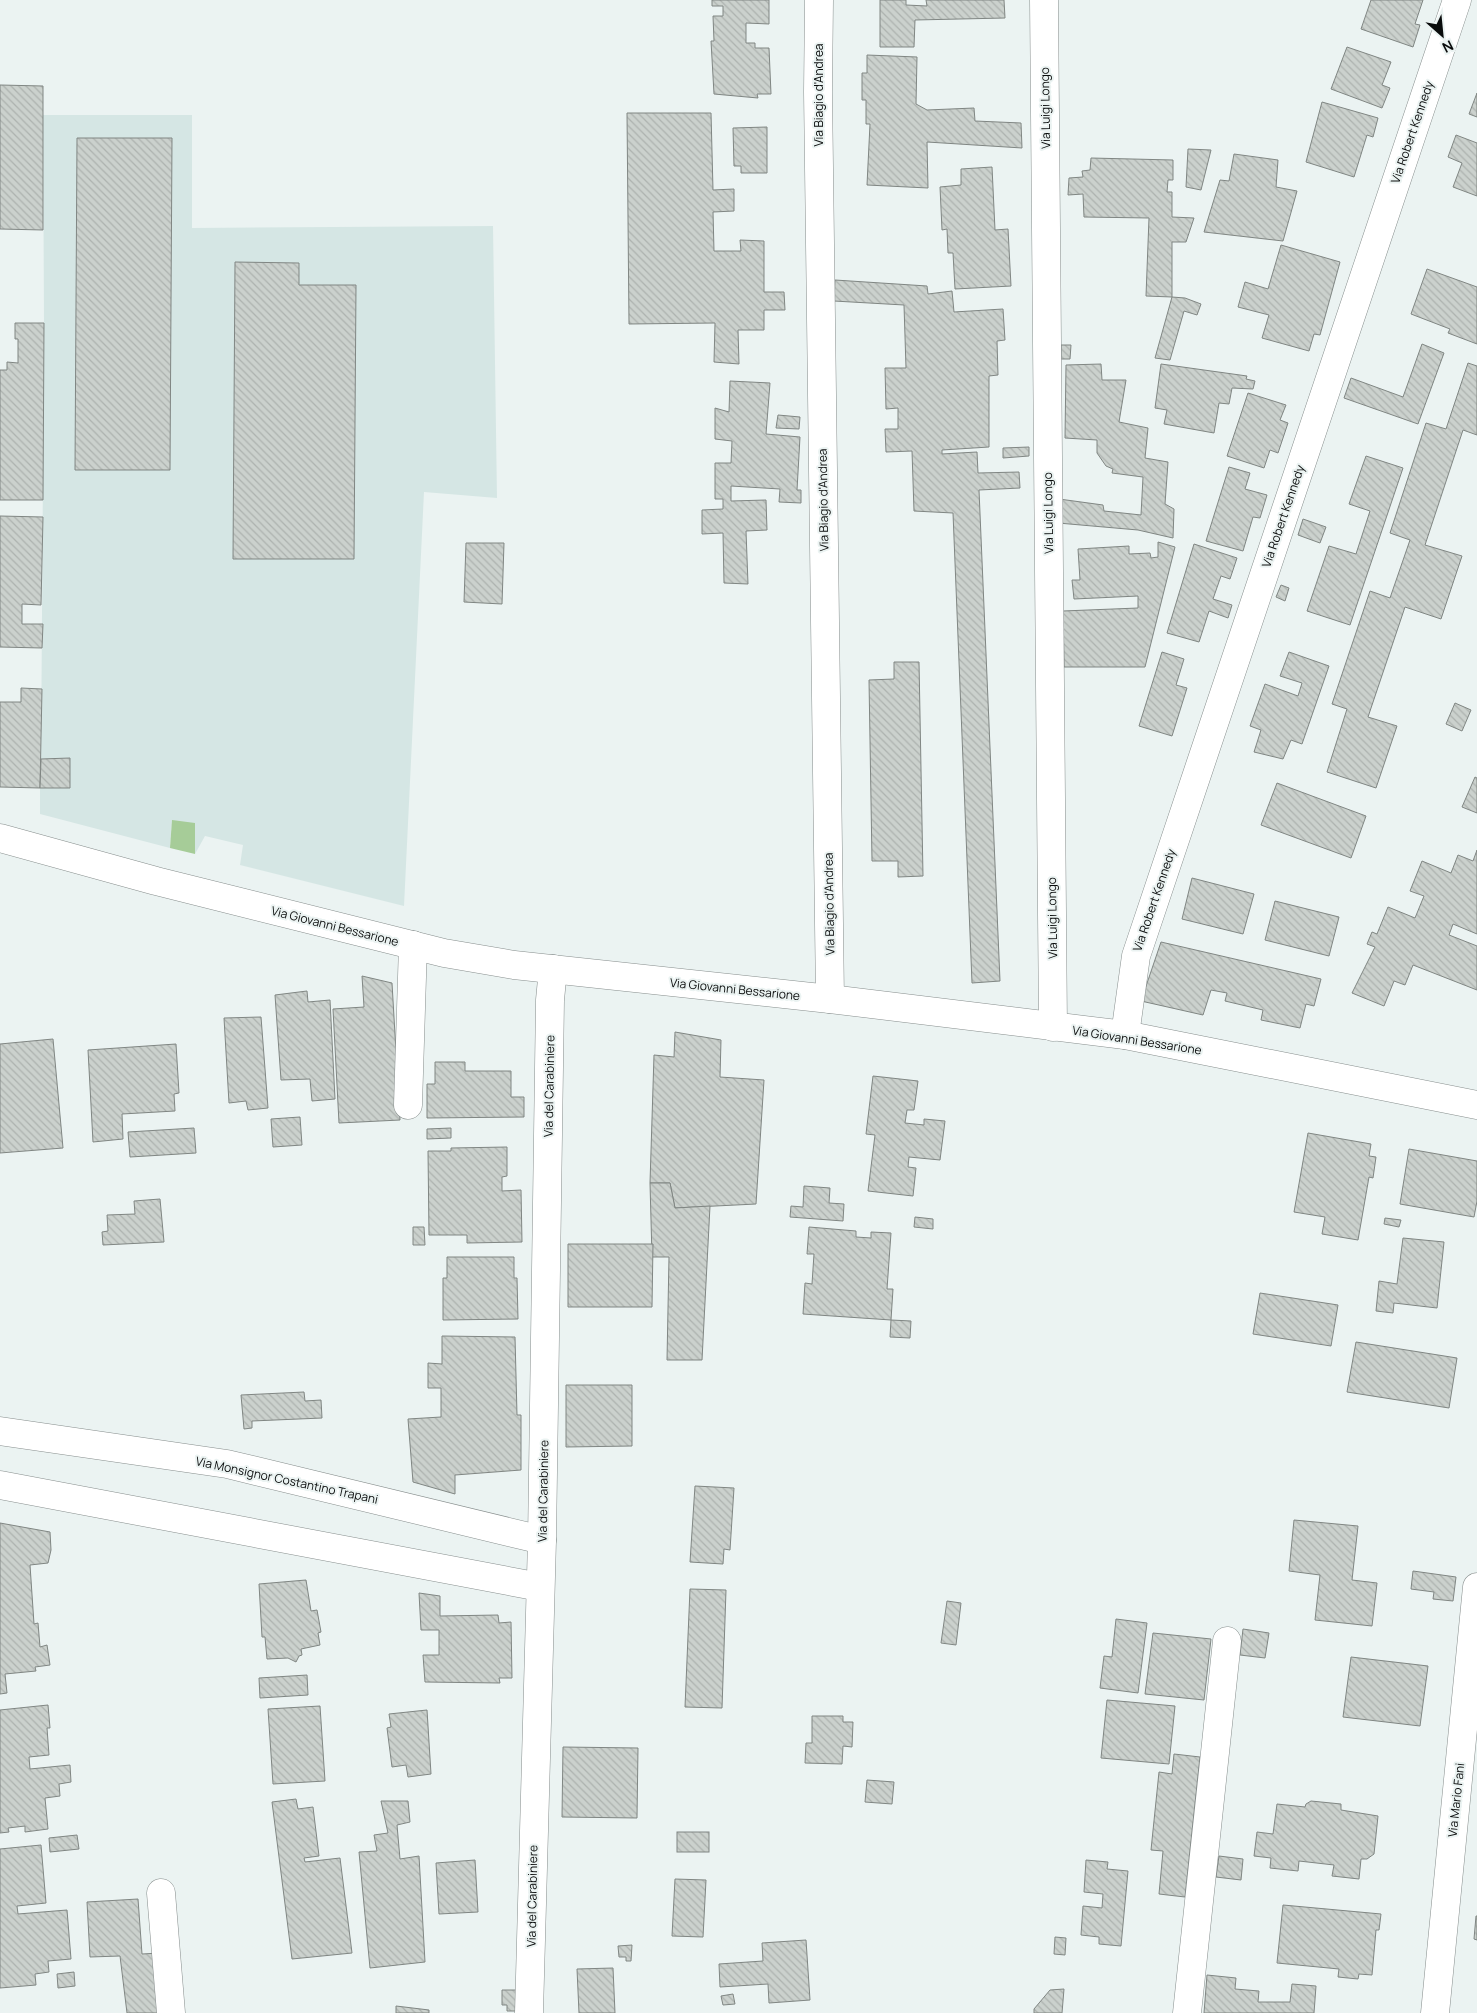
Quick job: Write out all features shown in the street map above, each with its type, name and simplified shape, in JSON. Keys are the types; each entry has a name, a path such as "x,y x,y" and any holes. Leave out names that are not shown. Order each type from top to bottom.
{"street":[{"name":"Via Biagio d'Andrea","path":"818,0 830,999"},
{"name":"Via Luigi Longo","path":"1044,0 1053,1027"},
{"name":"Via Robert Kennedy","path":"1125,1035 1136,956 1457,0"},
{"name":"Via Giovanni Bessarione","path":"0,838 156,881 453,954 553,969 830,999 1125,1035 1477,1105"},
{"path":"408,1105 413,945"},
{"name":"Via del Carabiniere","path":"529,2013 542,1540 550,1000 553,969"},
{"name":"Via Monsignor Costantino Trapani","path":"0,1431 227,1464 542,1540"},
{"path":"0,1485 540,1587"},
{"name":"Via Mario Fani","path":"1435,2013 1477,1587"},
{"path":"1187,2013 1227,1641"},
{"path":"161,1893 171,2013"}],"shaded area":[{"path":"43,115 192,115 192,228 493,226 497,498 424,492 404,906 240,865 243,845 205,836 195,854 195,824 172,821 170,848 40,814 40,788 69,788 70,758 41,759 44,323"}],"green space":[{"path":"172,820 195,823 195,854 170,848"}],"building":[{"path":"712,0 769,0 769,24 746,23 746,43 755,43 755,48 769,48 771,94 757,94 758,98 714,94 711,41 714,41 713,16 723,16 723,6 712,6"},
{"path":"880,0 906,0 906,5 927,6 926,0 1004,0 1005,18 915,20 914,47 880,47"},
{"path":"1371,0 1423,0 1415,24 1420,25 1413,47 1361,29"},
{"path":"1347,47 1391,62 1382,85 1390,88 1382,108 1331,89"},
{"path":"867,55 917,57 916,104 927,110 974,108 975,121 1021,123 1022,148 927,142 928,188 867,185 870,124 866,124 866,100 862,100 862,73 867,73"},
{"path":"0,85 43,86 43,230 0,229"},
{"path":"1477,93 1477,117 1469,114"},
{"path":"1322,102 1378,118 1373,137 1367,135 1354,177 1306,162"},
{"path":"627,113 711,113 713,190 734,189 734,211 713,212 714,251 741,251 740,240 764,241 764,292 784,292 785,310 764,310 764,330 738,330 739,364 714,362 715,323 629,324"},
{"path":"767,127 767,173 741,173 741,166 734,166 733,128"},
{"path":"1456,135 1477,143 1477,196 1453,187 1462,163 1448,157"},
{"path":"77,138 172,138 170,470 75,470"},
{"path":"1188,149 1211,150 1201,190 1186,187"},
{"path":"1234,154 1278,160 1276,187 1297,191 1283,241 1204,232 1220,180 1229,181"},
{"path":"1091,158 1173,160 1173,180 1168,180 1167,192 1172,192 1172,217 1194,218 1186,242 1172,242 1172,297 1146,296 1149,218 1084,217 1083,194 1068,195 1069,178 1083,177 1082,171 1090,170"},
{"path":"992,167 995,230 1008,229 1011,286 955,289 953,253 948,253 947,229 942,230 940,187 961,185 961,169"},
{"path":"1281,245 1340,262 1320,335 1314,334 1309,351 1262,338 1269,315 1238,307 1245,282 1268,289"},
{"path":"235,262 299,263 299,285 356,285 354,559 233,559"},
{"path":"1427,269 1477,287 1477,344 1448,333 1450,329 1411,314"},
{"path":"835,280 927,286 928,294 952,291 954,312 1003,309 1005,340 997,341 998,375 989,376 989,447 942,450 942,454 977,452 978,473 1019,472 1020,488 979,490 1000,981 972,983 953,513 914,511 912,451 886,452 885,429 898,429 898,408 886,409 885,368 906,368 904,305 834,301"},
{"path":"1172,297 1185,298 1201,304 1197,315 1184,311 1170,360 1155,358"},
{"path":"15,323 44,323 43,500 0,500 0,370 7,370 7,362 18,363 18,339 15,339"},
{"path":"1422,344 1444,353 1418,424 1344,398 1351,378 1403,397"},
{"path":"1061,345 1071,345 1070,359 1061,359"},
{"path":"1468,363 1477,366 1477,435 1463,430 1425,545 1462,556 1441,619 1405,607 1368,717 1397,726 1376,788 1327,772 1347,709 1332,704 1370,591 1390,598 1410,540 1390,533 1426,423 1446,429"},
{"path":"1101,364 1102,380 1126,380 1119,422 1148,428 1145,458 1168,462 1165,504 1174,509 1173,538 1138,530 1058,523 1059,499 1103,505 1104,511 1141,515 1143,477 1112,473 1113,469 1106,466 1097,453 1097,440 1065,438 1066,365"},
{"path":"1161,364 1247,376 1246,379 1255,381 1253,389 1232,388 1229,404 1219,403 1214,433 1164,424 1167,410 1155,408"},
{"path":"730,381 770,383 766,434 800,437 797,490 801,490 801,503 779,502 780,489 731,486 731,501 766,500 767,530 746,531 748,584 724,583 723,533 702,534 702,510 723,509 723,499 715,499 715,463 731,463 732,441 715,439 715,408 729,412"},
{"path":"1248,393 1286,405 1280,420 1288,423 1278,453 1270,450 1264,468 1227,456"},
{"path":"778,415 800,417 799,429 776,428"},
{"path":"1029,447 1029,456 1003,458 1003,448"},
{"path":"1366,456 1403,468 1350,625 1307,611 1329,546 1356,554 1370,511 1349,504"},
{"path":"1229,467 1250,473 1245,489 1267,495 1260,518 1253,517 1243,551 1206,541"},
{"path":"0,516 43,517 41,605 22,604 22,624 43,624 42,648 0,647"},
{"path":"1303,519 1326,527 1320,543 1298,535"},
{"path":"1158,542 1175,547 1145,667 1064,667 1063,611 1138,608 1138,596 1074,599 1072,580 1080,580 1078,549 1129,546 1129,554 1150,553 1151,558 1158,557"},
{"path":"466,543 504,543 502,604 464,602"},
{"path":"1194,544 1237,558 1230,579 1221,576 1213,599 1232,605 1228,618 1209,611 1199,642 1167,633"},
{"path":"1281,585 1289,588 1285,601 1276,597"},
{"path":"1162,652 1184,659 1176,685 1187,688 1172,736 1139,726"},
{"path":"1289,652 1329,666 1302,744 1291,740 1283,759 1254,752 1261,730 1250,726 1265,684 1298,696 1302,683 1280,676"},
{"path":"894,662 919,662 923,876 898,877 898,861 872,861 869,680 894,679"},
{"path":"21,688 42,689 40,788 0,787 0,702 21,702"},
{"path":"1455,703 1471,710 1462,731 1446,724"},
{"path":"70,758 70,788 40,788 41,759"},
{"path":"1475,777 1477,778 1477,813 1462,807"},
{"path":"1277,783 1366,816 1351,858 1261,825"},
{"path":"1477,850 1477,934 1453,924 1449,935 1477,946 1477,990 1413,965 1405,985 1394,981 1384,1006 1352,993 1375,947 1367,944 1372,932 1377,934 1388,907 1415,918 1424,896 1410,891 1422,861 1451,873 1458,855 1473,861"},
{"path":"1192,878 1254,894 1243,934 1182,919"},
{"path":"1275,901 1339,917 1329,956 1265,940"},
{"path":"1161,942 1321,979 1314,1006 1306,1004 1300,1028 1261,1020 1263,1010 1225,1001 1227,993 1211,990 1203,1015 1141,1001"},
{"path":"362,976 392,983 400,1120 339,1123 333,1009 364,1007"},
{"path":"307,991 308,1002 330,1000 335,1099 312,1101 310,1079 281,1080 275,995"},
{"path":"261,1017 268,1108 248,1110 246,1101 229,1103 224,1018"},
{"path":"675,1032 721,1040 720,1077 764,1080 756,1204 675,1208 670,1183 650,1183 654,1055 674,1057"},
{"path":"53,1039 63,1148 0,1153 0,1044"},
{"path":"176,1044 179,1093 174,1094 175,1111 122,1114 123,1139 93,1142 88,1050"},
{"path":"435,1062 465,1062 465,1071 511,1071 511,1097 524,1097 524,1117 427,1118 427,1084 435,1084"},
{"path":"873,1076 918,1081 914,1110 907,1110 905,1123 924,1125 924,1119 945,1121 940,1160 909,1157 908,1167 916,1168 913,1196 868,1191 875,1135 866,1134"},
{"path":"300,1117 302,1145 273,1147 271,1119"},
{"path":"194,1128 196,1153 130,1157 128,1132"},
{"path":"451,1128 451,1138 427,1139 427,1129"},
{"path":"1308,1133 1371,1144 1369,1156 1376,1157 1373,1178 1369,1177 1358,1240 1322,1234 1325,1217 1294,1212"},
{"path":"507,1147 507,1176 502,1177 502,1191 521,1190 522,1242 467,1243 467,1235 429,1235 428,1151 451,1151 451,1148"},
{"path":"1409,1149 1477,1161 1477,1201 1474,1217 1400,1204"},
{"path":"650,1183 670,1183 675,1208 710,1206 702,1360 667,1360 669,1257 652,1257"},
{"path":"804,1186 830,1188 829,1203 844,1204 843,1221 790,1217 791,1206 803,1207"},
{"path":"160,1199 164,1242 103,1245 102,1232 108,1231 107,1215 135,1214 134,1201"},
{"path":"915,1217 933,1219 933,1229 914,1227"},
{"path":"1385,1218 1401,1220 1399,1227 1384,1224"},
{"path":"413,1227 424,1227 425,1245 413,1245"},
{"path":"809,1227 856,1231 856,1237 871,1238 871,1232 891,1233 887,1289 893,1289 891,1320 803,1314 805,1283 812,1284 814,1254 807,1254"},
{"path":"1403,1238 1444,1242 1437,1308 1394,1303 1393,1313 1376,1311 1379,1281 1397,1284"},
{"path":"568,1244 653,1244 652,1307 568,1307"},
{"path":"447,1257 514,1257 514,1278 517,1278 518,1319 443,1320 443,1278 447,1278"},
{"path":"1260,1293 1338,1305 1331,1346 1253,1334"},
{"path":"891,1320 911,1321 910,1338 890,1337"},
{"path":"442,1336 515,1337 517,1415 521,1415 521,1470 455,1475 455,1494 413,1482 408,1419 441,1417 441,1388 428,1388 428,1363 442,1364"},
{"path":"1356,1342 1457,1358 1449,1408 1347,1392"},
{"path":"566,1385 632,1385 632,1446 566,1447"},
{"path":"304,1392 305,1401 321,1400 322,1418 252,1421 252,1428 244,1429 241,1395"},
{"path":"695,1486 734,1488 730,1550 724,1549 723,1564 690,1562"},
{"path":"1294,1520 1358,1526 1352,1580 1377,1583 1372,1626 1315,1620 1320,1575 1289,1571"},
{"path":"0,1523 50,1532 51,1550 48,1563 30,1565 34,1624 38,1623 40,1647 47,1645 50,1665 35,1667 36,1671 5,1674 7,1693 0,1694"},
{"path":"1413,1571 1456,1577 1453,1601 1433,1599 1434,1592 1411,1589"},
{"path":"306,1580 311,1611 317,1610 321,1632 318,1633 320,1645 301,1649 302,1655 299,1656 296,1662 288,1658 267,1659 265,1637 262,1637 259,1584"},
{"path":"690,1589 726,1590 722,1708 685,1707"},
{"path":"419,1593 440,1596 440,1616 498,1615 499,1623 511,1622 512,1678 499,1678 500,1683 425,1682 423,1655 439,1655 439,1630 421,1630"},
{"path":"947,1601 961,1603 956,1645 941,1643"},
{"path":"1116,1619 1147,1623 1138,1693 1100,1688 1104,1656 1112,1657"},
{"path":"1243,1629 1269,1633 1265,1658 1240,1655"},
{"path":"1153,1633 1211,1639 1204,1700 1145,1694"},
{"path":"1351,1657 1428,1666 1420,1726 1343,1717"},
{"path":"307,1675 308,1695 260,1698 259,1678"},
{"path":"1107,1700 1175,1706 1169,1764 1101,1758"},
{"path":"48,1705 50,1728 47,1728 49,1755 29,1757 30,1769 70,1765 71,1782 59,1784 60,1796 45,1798 48,1829 25,1832 25,1826 8,1828 9,1832 0,1833 0,1710"},
{"path":"320,1706 325,1781 273,1784 268,1709"},
{"path":"427,1710 431,1774 408,1777 406,1765 392,1767 387,1728 391,1727 389,1714"},
{"path":"812,1716 843,1716 843,1722 853,1722 852,1747 843,1746 842,1764 805,1763 806,1743 812,1743"},
{"path":"563,1747 638,1748 637,1818 562,1817"},
{"path":"1174,1754 1200,1757 1185,1897 1159,1894 1163,1851 1151,1850 1159,1772 1172,1774"},
{"path":"867,1780 894,1782 892,1804 865,1802"},
{"path":"296,1799 298,1809 313,1807 319,1856 304,1858 305,1862 340,1858 352,1953 292,1959 272,1802"},
{"path":"381,1801 408,1801 410,1822 397,1825 400,1859 419,1856 425,1962 370,1968 359,1852 377,1851 374,1835 388,1833"},
{"path":"1311,1801 1341,1804 1341,1810 1378,1816 1374,1854 1367,1859 1361,1859 1359,1879 1332,1876 1334,1865 1299,1861 1298,1871 1270,1868 1271,1858 1254,1856 1257,1832 1273,1834 1277,1804 1305,1807"},
{"path":"677,1832 709,1832 709,1852 677,1852"},
{"path":"77,1835 79,1849 50,1852 49,1838"},
{"path":"41,1845 46,1903 17,1906 18,1914 67,1910 71,1959 48,1961 49,1972 35,1974 36,1985 0,1988 0,1849"},
{"path":"1219,1856 1243,1859 1241,1880 1216,1877"},
{"path":"475,1860 478,1912 439,1914 436,1863"},
{"path":"1086,1860 1108,1862 1107,1869 1128,1871 1121,1946 1099,1944 1099,1937 1081,1935 1083,1906 1102,1908 1103,1894 1084,1892"},
{"path":"675,1879 706,1880 703,1937 672,1936"},
{"path":"138,1899 142,1954 160,1953 165,2013 127,2013 120,1956 90,1957 87,1902"},
{"path":"1283,1905 1381,1914 1379,1930 1376,1930 1372,1975 1359,1974 1358,1979 1338,1977 1339,1969 1277,1963"},
{"path":"1477,1916 1477,1940 1474,1939"},
{"path":"1055,1937 1066,1938 1065,1955 1054,1954"},
{"path":"806,1940 810,2000 769,2003 768,1984 720,1987 719,1964 763,1961 762,1943"},
{"path":"632,1945 631,1961 626,1961 626,1957 619,1957 618,1946"},
{"path":"613,1968 615,2013 579,2013 577,1969"},
{"path":"74,1972 75,1986 58,1988 57,1974"},
{"path":"1207,1975 1236,1978 1235,1989 1259,1991 1258,2002 1290,2002 1292,1984 1316,1986 1314,2013 1204,2013"},
{"path":"1064,1989 1062,2013 1034,2013 1034,2009 1050,1990"},
{"path":"502,1990 518,1990 517,2011 507,2011 507,2005 502,2005"},
{"path":"733,1994 735,2004 723,2005 721,1996"},
{"path":"396,2006 429,2010 429,2013 396,2013"}]}
